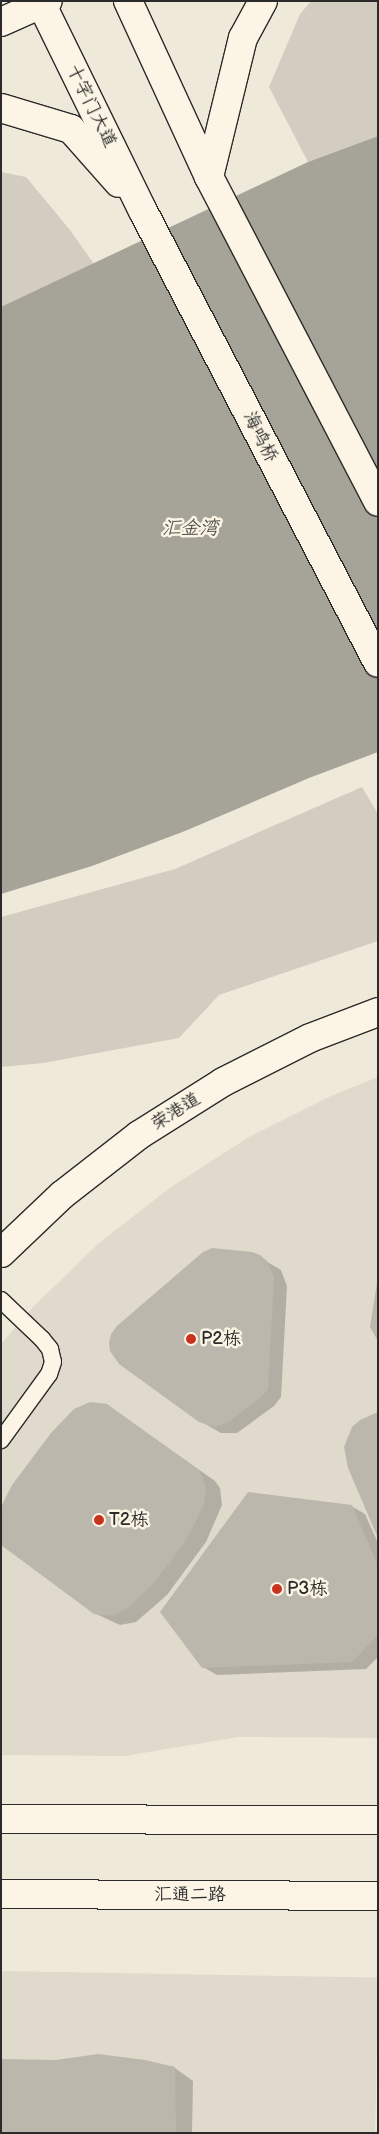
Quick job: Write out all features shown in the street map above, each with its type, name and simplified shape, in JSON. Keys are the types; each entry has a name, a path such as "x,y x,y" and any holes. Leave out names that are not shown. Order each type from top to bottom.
{"street":[{"path":"128,1 209,177 378,502"},
{"path":"209,177 243,38 263,1"},
{"path":"1,22 43,2"},
{"name":"十字门大道","path":"43,2 143,211"},
{"path":"1,108 71,129 143,211"},
{"name":"海鸣桥","path":"143,211 378,663"},
{"name":"荣港道","path":"1,1253 62,1195 140,1134 223,1082 310,1038 378,1012"},
{"path":"1,1819 378,1820"},
{"name":"汇通二路","path":"1,1894 378,1896"}],"lane":[{"path":"1,1300 46,1344 50,1349 53,1362 49,1374 1,1440"}],"shaded area":[{"path":"311,1 378,1 378,136 308,162 269,87 300,14"},
{"path":"1,172 26,177 70,230 94,264 1,308"},
{"path":"362,787 378,814 378,941 219,995 179,1038 43,1063 1,1067 1,917 175,869"},
{"path":"378,1077 378,1738 239,1737 125,1756 1,1755 1,1344 33,1307 99,1243 171,1187 249,1137 331,1096"},
{"path":"1,1971 378,1978 375,2133 1,2133"}],"water":[{"name":"汇金湾","path":"378,136 378,752 309,778 185,831 92,866 1,894 1,307 308,162"}],"building":[{"name":"P2栋","path":"212,1248 252,1252 260,1255 267,1261 274,1277 268,1389 260,1398 229,1422 215,1427 199,1422 119,1364 110,1351 109,1343 111,1334 117,1326 203,1252"},
{"path":"378,1283 378,1341 370,1327"},
{"name":"T2栋","path":"90,1402 107,1404 199,1470 206,1486 204,1504 190,1533 172,1560 151,1586 128,1608 112,1616 94,1614 1,1545 1,1507 12,1485 51,1433 74,1409"},
{"path":"378,1412 378,1538 348,1468 344,1447 352,1427 360,1420"},
{"name":"P3栋","path":"248,1492 352,1505 378,1566 378,1635 352,1662 202,1668 160,1612"},
{"path":"98,2054 145,2060 175,2067 176,2133 1,2133 1,2059 56,2060"}],"place":[{"name":"P2栋","path":"191,1339"},
{"name":"T2栋","path":"99,1520"},
{"name":"P3栋","path":"277,1589"}]}
